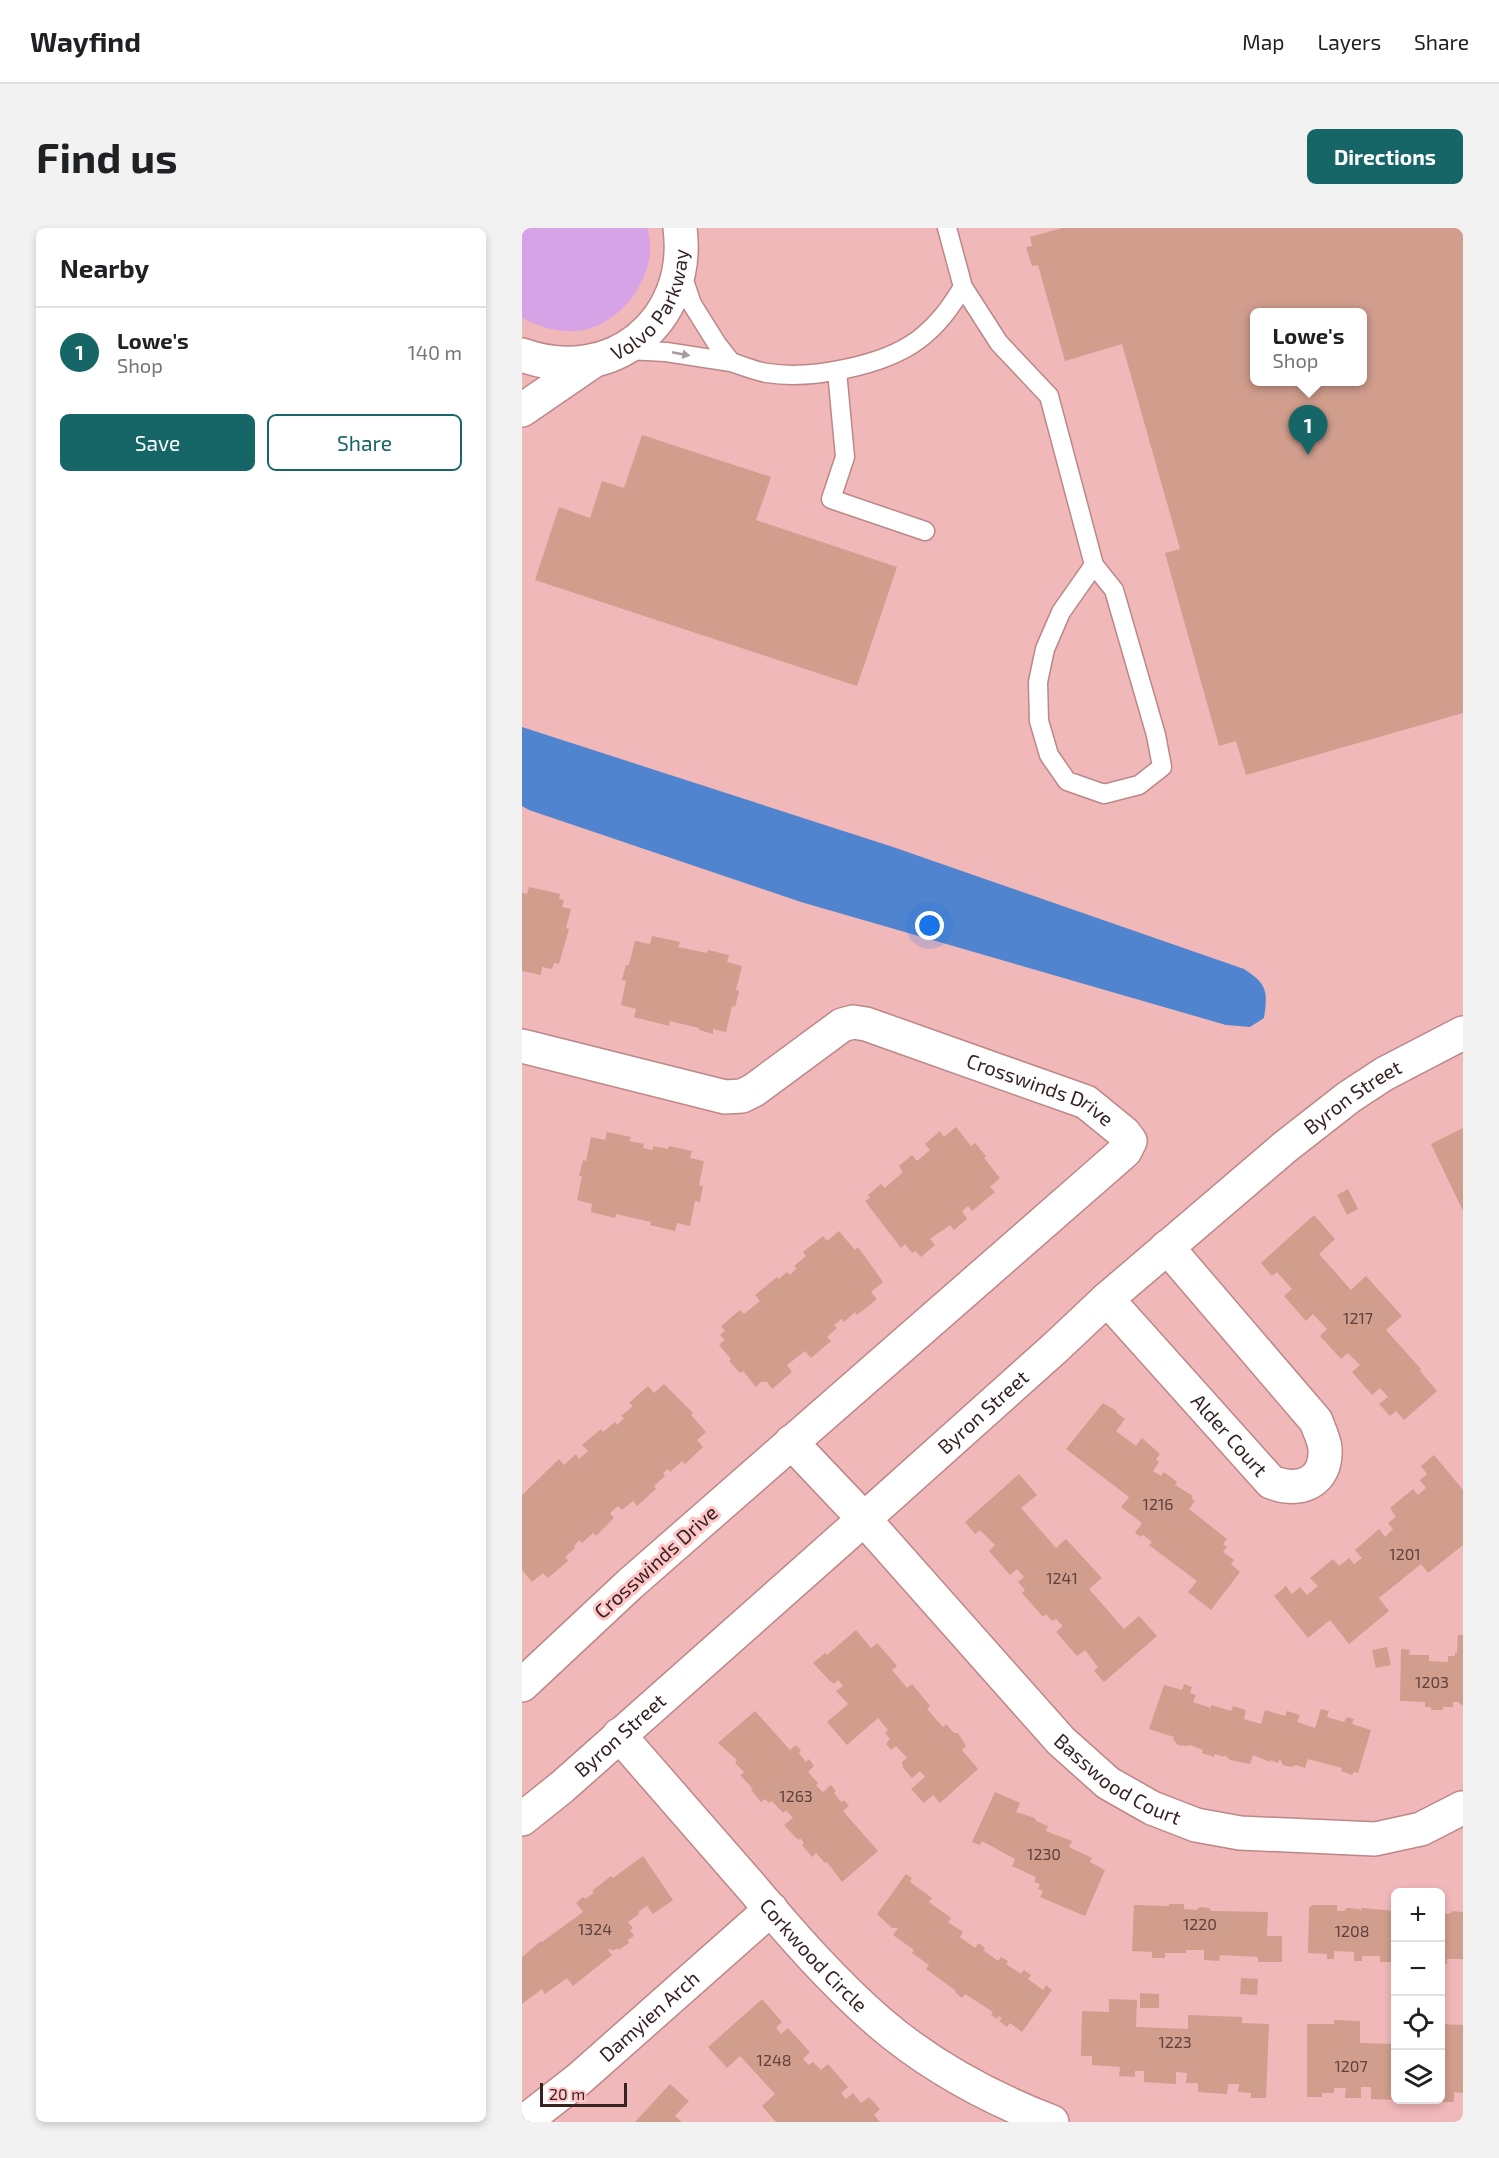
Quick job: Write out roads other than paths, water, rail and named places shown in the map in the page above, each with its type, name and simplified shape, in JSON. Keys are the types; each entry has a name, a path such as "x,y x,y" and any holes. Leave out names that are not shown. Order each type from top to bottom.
{"street":[{"name":"Volvo Parkway","path":"522,410 647,331 661,315 673,294 680,270 683,246 680,228"},
{"name":"Volvo Parkway","path":"522,355 539,361 566,365 608,355"},
{"name":"Crosswinds Drive","path":"522,1046 725,1097 742,1096 754,1090 842,1025 853,1022 866,1024 1086,1102 1124,1133 1130,1141 1125,1151 630,1584 522,1685"},
{"name":"Byron Street","path":"522,1819 864,1519 1107,1299 1285,1147 1349,1097 1384,1074 1463,1033"},
{"name":"Alder Court","path":"1107,1299 1271,1482 1287,1488 1302,1485 1317,1478 1325,1461 1325,1445 1316,1421 1167,1247"},
{"path":"791,1442 864,1519"},
{"name":"Basswood Court","path":"864,1519 1062,1741 1108,1783 1152,1808 1196,1825 1240,1833 1375,1839 1421,1829 1462,1808"},
{"name":"Corkwood Circle","path":"619,1735 822,1967 888,2028 928,2059 959,2078 1018,2109 1052,2122"},
{"name":"Damyien Arch","path":"524,2122 579,2079 771,1909"}],"lane":[{"path":"947,228 963,288 999,343 1049,396 1094,565 1114,590 1156,735 1162,767 1138,785 1104,794 1067,781 1049,755 1039,721 1038,702 1038,682 1045,649 1061,612 1094,565"},
{"path":"680,270 692,304 717,345 731,362"},
{"path":"608,355 666,352 731,362 767,373 802,375 837,371 878,360 917,341 947,314 963,288"},
{"path":"837,371 845,457 831,499 925,531"}],"water":[{"path":"522,727 893,847 1244,969 1257,979 1264,989 1266,1001 1264,1018 1250,1027 1226,1025 801,902 529,810 522,806"}],"place":[{"name":"Lowe's","path":"1308,455"}]}
